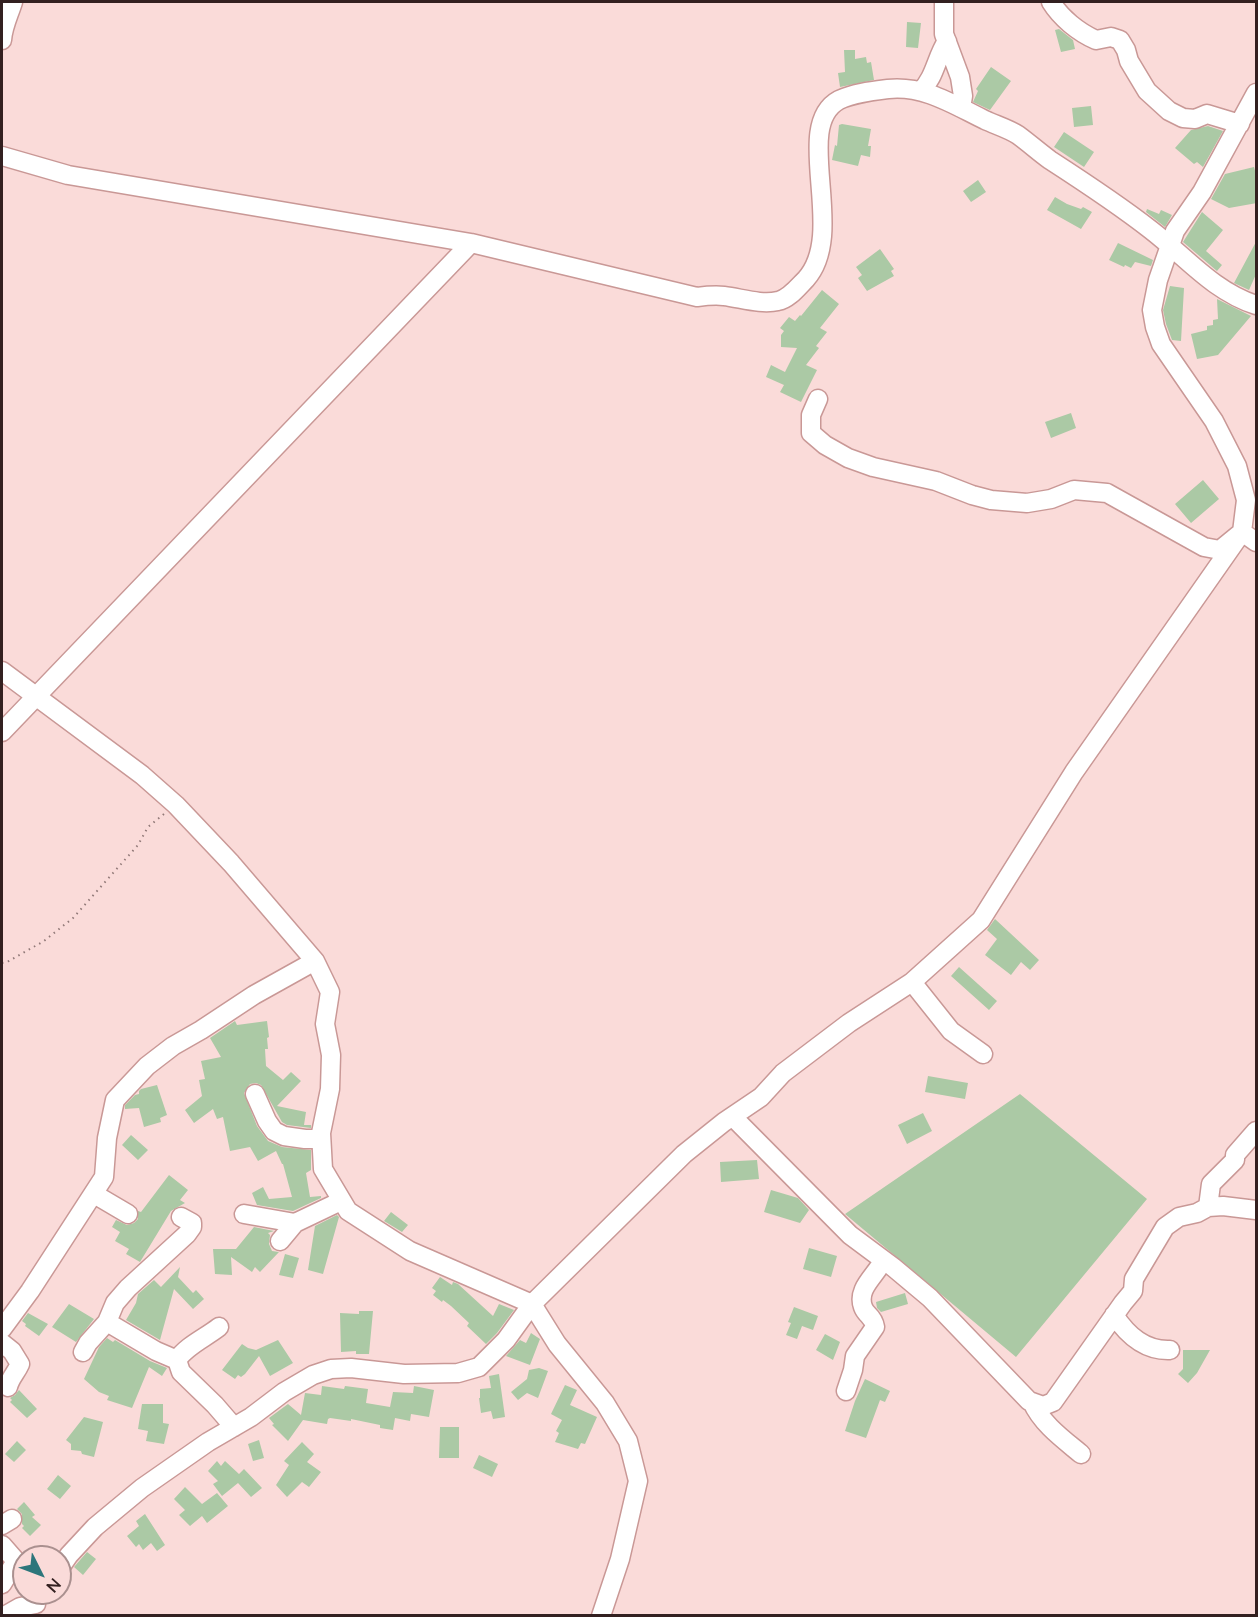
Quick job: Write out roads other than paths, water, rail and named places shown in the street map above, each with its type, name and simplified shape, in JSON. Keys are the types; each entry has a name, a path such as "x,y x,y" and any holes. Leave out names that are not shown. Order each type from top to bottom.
{"street":[{"path":"2,39 3,27 13,2"},
{"path":"944,2 943,18 946,41 960,77 962,108"},
{"path":"1051,2 1082,33 1096,40 1111,36 1120,40 1129,62 1147,91 1169,111 1184,118 1195,119 1207,114 1240,124"},
{"path":"921,91 930,80 946,41"},
{"path":"2,156 68,175 471,243 697,297 722,296 764,302 778,301 790,295 810,274 822,243 824,209 817,156 824,118 838,101 865,92 901,88 921,91 957,104 1016,134 1124,210 1213,283 1239,299 1257,305"},
{"path":"72,1554 95,1527 142,1488 207,1442 251,1417 284,1392 312,1375 351,1368 404,1374 458,1373 479,1367 506,1340 532,1304 684,1154 761,1097 783,1073 849,1023 912,982 981,920 1074,772 1249,537 1251,494 1214,420 1171,361 1156,332 1152,310 1158,280 1179,223 1202,192 1257,93"},
{"path":"2,732 471,243"},
{"path":"818,399 811,415 811,433 840,454 873,467 936,481 992,500 1027,503 1051,499 1074,490 1107,493 1204,547 1220,550 1249,537"},
{"path":"2,671 142,775 176,805 245,879 315,961 330,992 325,1024 331,1056 330,1089 321,1139 323,1169 348,1211 410,1251 532,1304 557,1344 605,1403 628,1441 638,1481 620,1560 601,1616"},
{"path":"2,1329 30,1291 104,1177 115,1100 147,1066 172,1046 254,995 315,961"},
{"path":"912,982 951,1031 982,1054"},
{"path":"255,1094 267,1122 274,1131 295,1137 321,1139"},
{"path":"733,1117 850,1235 930,1298 1029,1401 1043,1406 1053,1402 1133,1291 1134,1280 1165,1227 1179,1217 1197,1213 1208,1207 1223,1206 1257,1210"},
{"path":"1208,1207 1211,1184 1235,1160 1235,1155 1257,1131"},
{"path":"94,1194 128,1214"},
{"path":"280,1241 295,1223 341,1201"},
{"path":"244,1214 295,1223"},
{"path":"83,1352 108,1322 115,1303 128,1288 187,1234 192,1223 181,1217"},
{"path":"846,1391 855,1356 875,1327 873,1319 863,1309 861,1298 865,1286 879,1269 883,1260"},
{"path":"1114,1316 1142,1344 1156,1351 1170,1350"},
{"path":"108,1322 156,1351 177,1360 181,1372 234,1426"},
{"path":"177,1360 183,1350 219,1327"},
{"path":"2,1343 12,1351 20,1364 17,1372 10,1379 8,1387"},
{"path":"1032,1402 1035,1410 1052,1430 1082,1454"},
{"path":"2,1545 12,1558"},
{"path":"6,1615 25,1605"}]}
